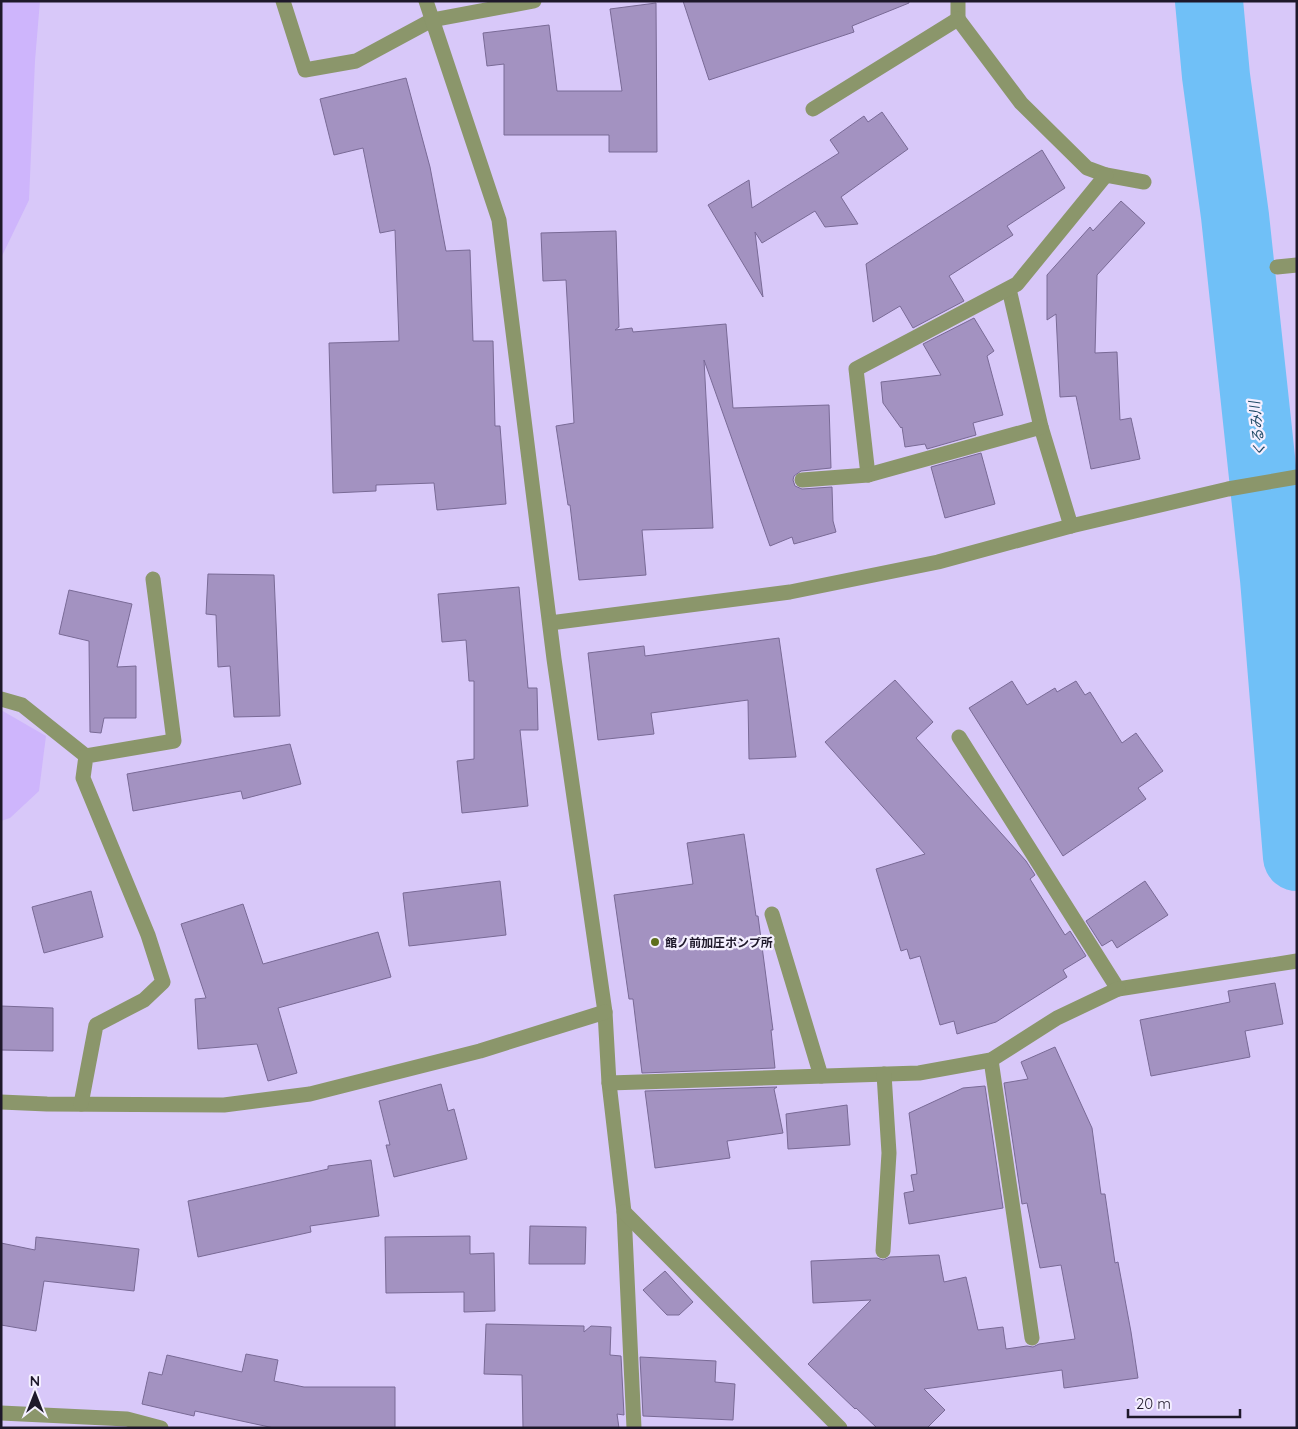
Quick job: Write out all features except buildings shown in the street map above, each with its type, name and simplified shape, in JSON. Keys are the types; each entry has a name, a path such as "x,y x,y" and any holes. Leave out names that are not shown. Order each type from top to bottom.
{"street":[{"path":"283,1 306,70 356,61 432,20 534,1"},
{"path":"426,1 499,220 554,660 606,1012 610,1083 624,1212 634,1428"},
{"path":"958,1 958,19 1021,103 1087,168 1106,175 1144,182"},
{"path":"813,109 958,19"},
{"path":"868,475 856,369 1017,284 1106,175"},
{"path":"1277,267 1297,265"},
{"path":"1009,289 1041,427 1071,526"},
{"path":"802,480 868,475 1041,427"},
{"path":"550,623 790,592 938,562 1071,526 1228,489 1297,477"},
{"path":"1,699 22,705 86,756 174,741 154,578"},
{"path":"959,737 1118,989"},
{"path":"81,1104 96,1025 144,1000 163,982 148,935 83,778 86,756"},
{"path":"772,914 821,1076"},
{"path":"610,1083 919,1073 991,1060 1057,1018 1118,989 1297,961"},
{"path":"1,1102 224,1105 310,1094 480,1051 606,1012"},
{"path":"991,1060 1032,1338"},
{"path":"882,1251 888,1153 884,1074"},
{"path":"624,1212 840,1428"},
{"path":"1,1413 127,1420 162,1428"}],"shaded area":[{"path":"1,1 40,1 35,61 29,200 1,258"},
{"path":"1,710 46,736 39,791 10,818 1,821"}],"waterway":[{"name":"くるみ川","path":"1209,1 1216,76 1235,216 1274,579 1297,857"}],"place":[{"name":"館ノ前加圧ポンプ所","path":"655,942"}]}
